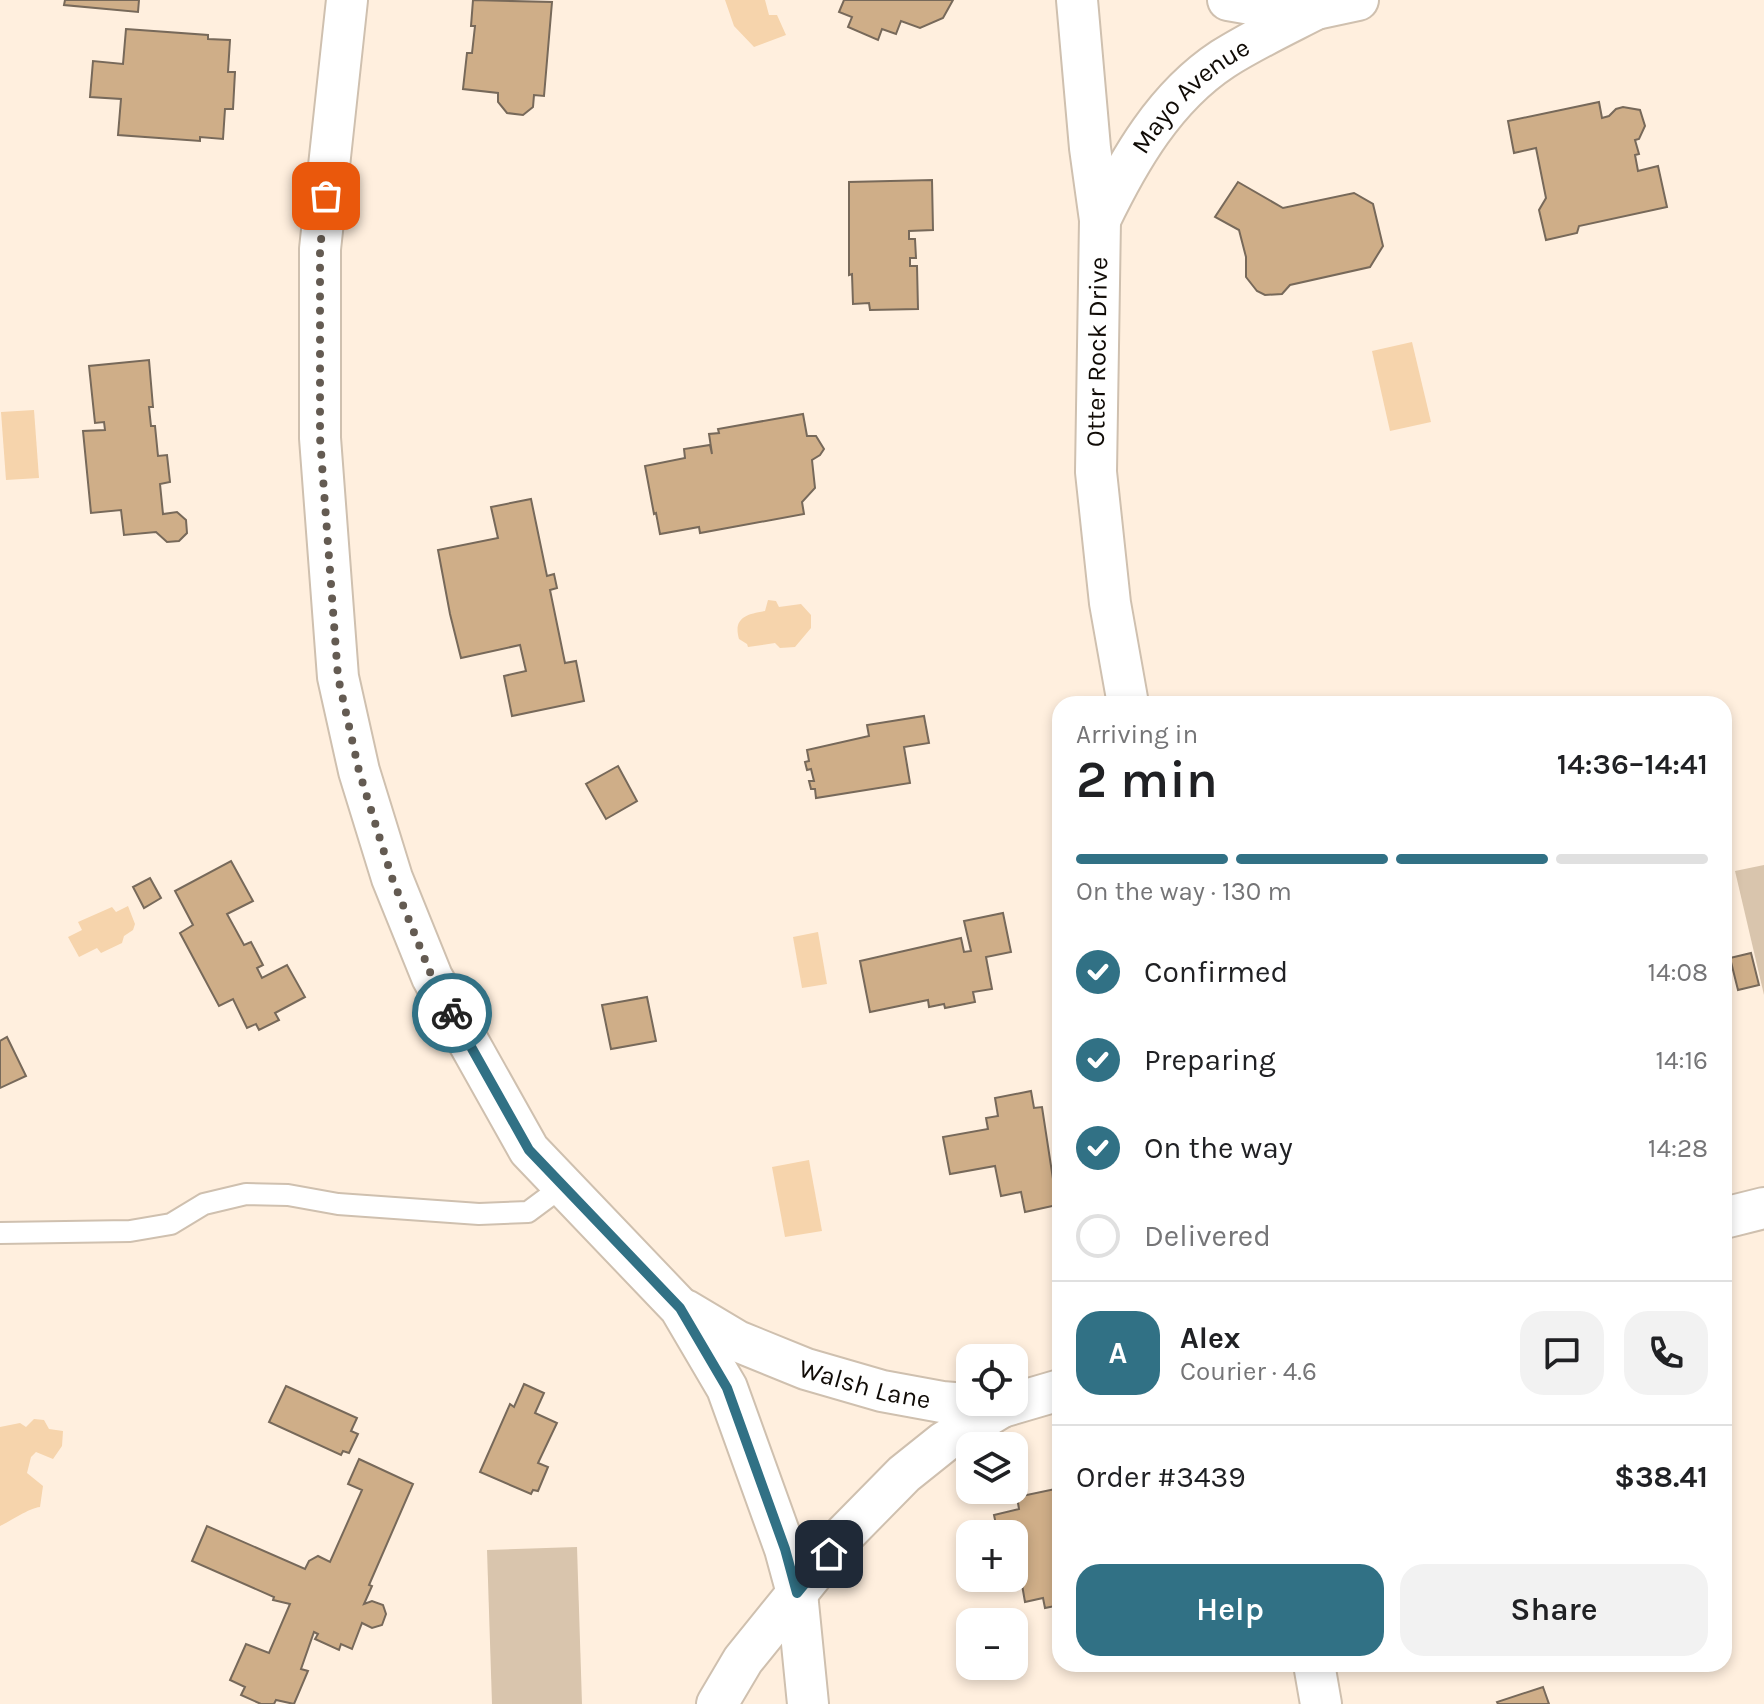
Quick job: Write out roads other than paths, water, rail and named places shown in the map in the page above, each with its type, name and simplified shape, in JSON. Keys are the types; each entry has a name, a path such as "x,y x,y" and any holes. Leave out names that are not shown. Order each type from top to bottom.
{"street":[{"path":"347,0 320,249 320,438 338,677 359,771 392,878 432,977 529,1150 680,1308 727,1388 785,1549 797,1593 808,1704"},
{"name":"Otter Rock Drive","path":"1077,0 1090,148 1100,220 1096,472 1110,603 1127,696"},
{"name":"Mayo Avenue","path":"1228,0 1268,7 1316,9 1358,0"},
{"name":"Mayo Avenue","path":"1100,220 1126,167 1154,126 1183,94 1221,61 1316,9"},
{"path":"1732,1216 1764,1208"},
{"name":"Walsh Lane","path":"680,1308 737,1341 806,1369 882,1391 956,1403"},
{"name":"Walsh Lane","path":"1028,1399 1052,1392"},
{"path":"717,1704 743,1660 845,1534 904,1474 944,1442 987,1416"},
{"path":"1315,1672 1321,1704"}],"lane":[{"path":"0,1233 130,1231 171,1224 204,1204 246,1194 288,1195 338,1204 479,1214 528,1212 563,1186"}]}
